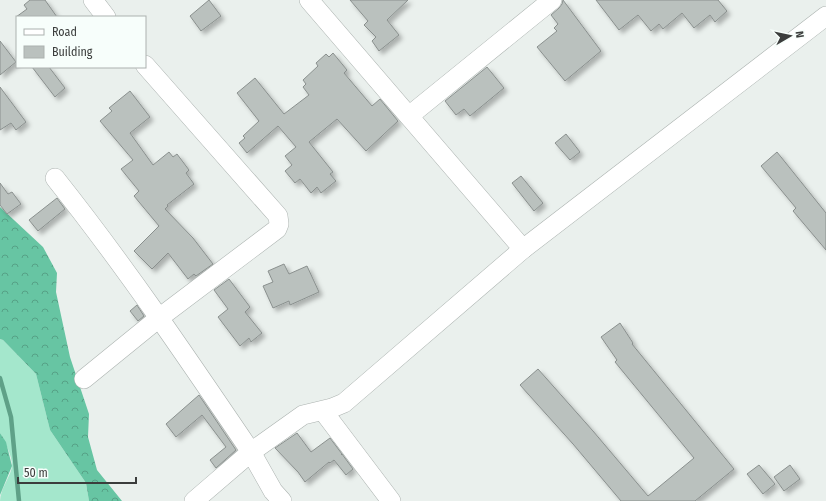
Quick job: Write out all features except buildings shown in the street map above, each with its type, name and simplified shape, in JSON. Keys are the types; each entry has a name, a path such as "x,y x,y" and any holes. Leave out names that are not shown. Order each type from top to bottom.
{"street":[{"path":"93,0 105,16"},
{"path":"309,0 523,249"},
{"path":"409,116 552,0"},
{"path":"194,501 251,452 303,415 311,412 324,411 344,403 523,249 826,16"},
{"path":"84,379 159,318 277,229 279,220 278,216 146,66"},
{"path":"55,178 88,220 159,318 251,452 273,491 282,501"},
{"path":"324,411 391,501"}],"green space":[{"path":"0,207 43,247 57,273 56,292 70,357 89,414 88,437 97,470 122,501 89,501 86,483 50,430 36,374 3,340 0,339"},
{"path":"0,339 3,340 36,374 50,430 86,483 89,501 0,501 2,491 12,465 8,449 0,433"},
{"path":"0,433 6,442 12,466 0,495"}],"waterway":[{"path":"0,378 11,417 19,501"}]}
